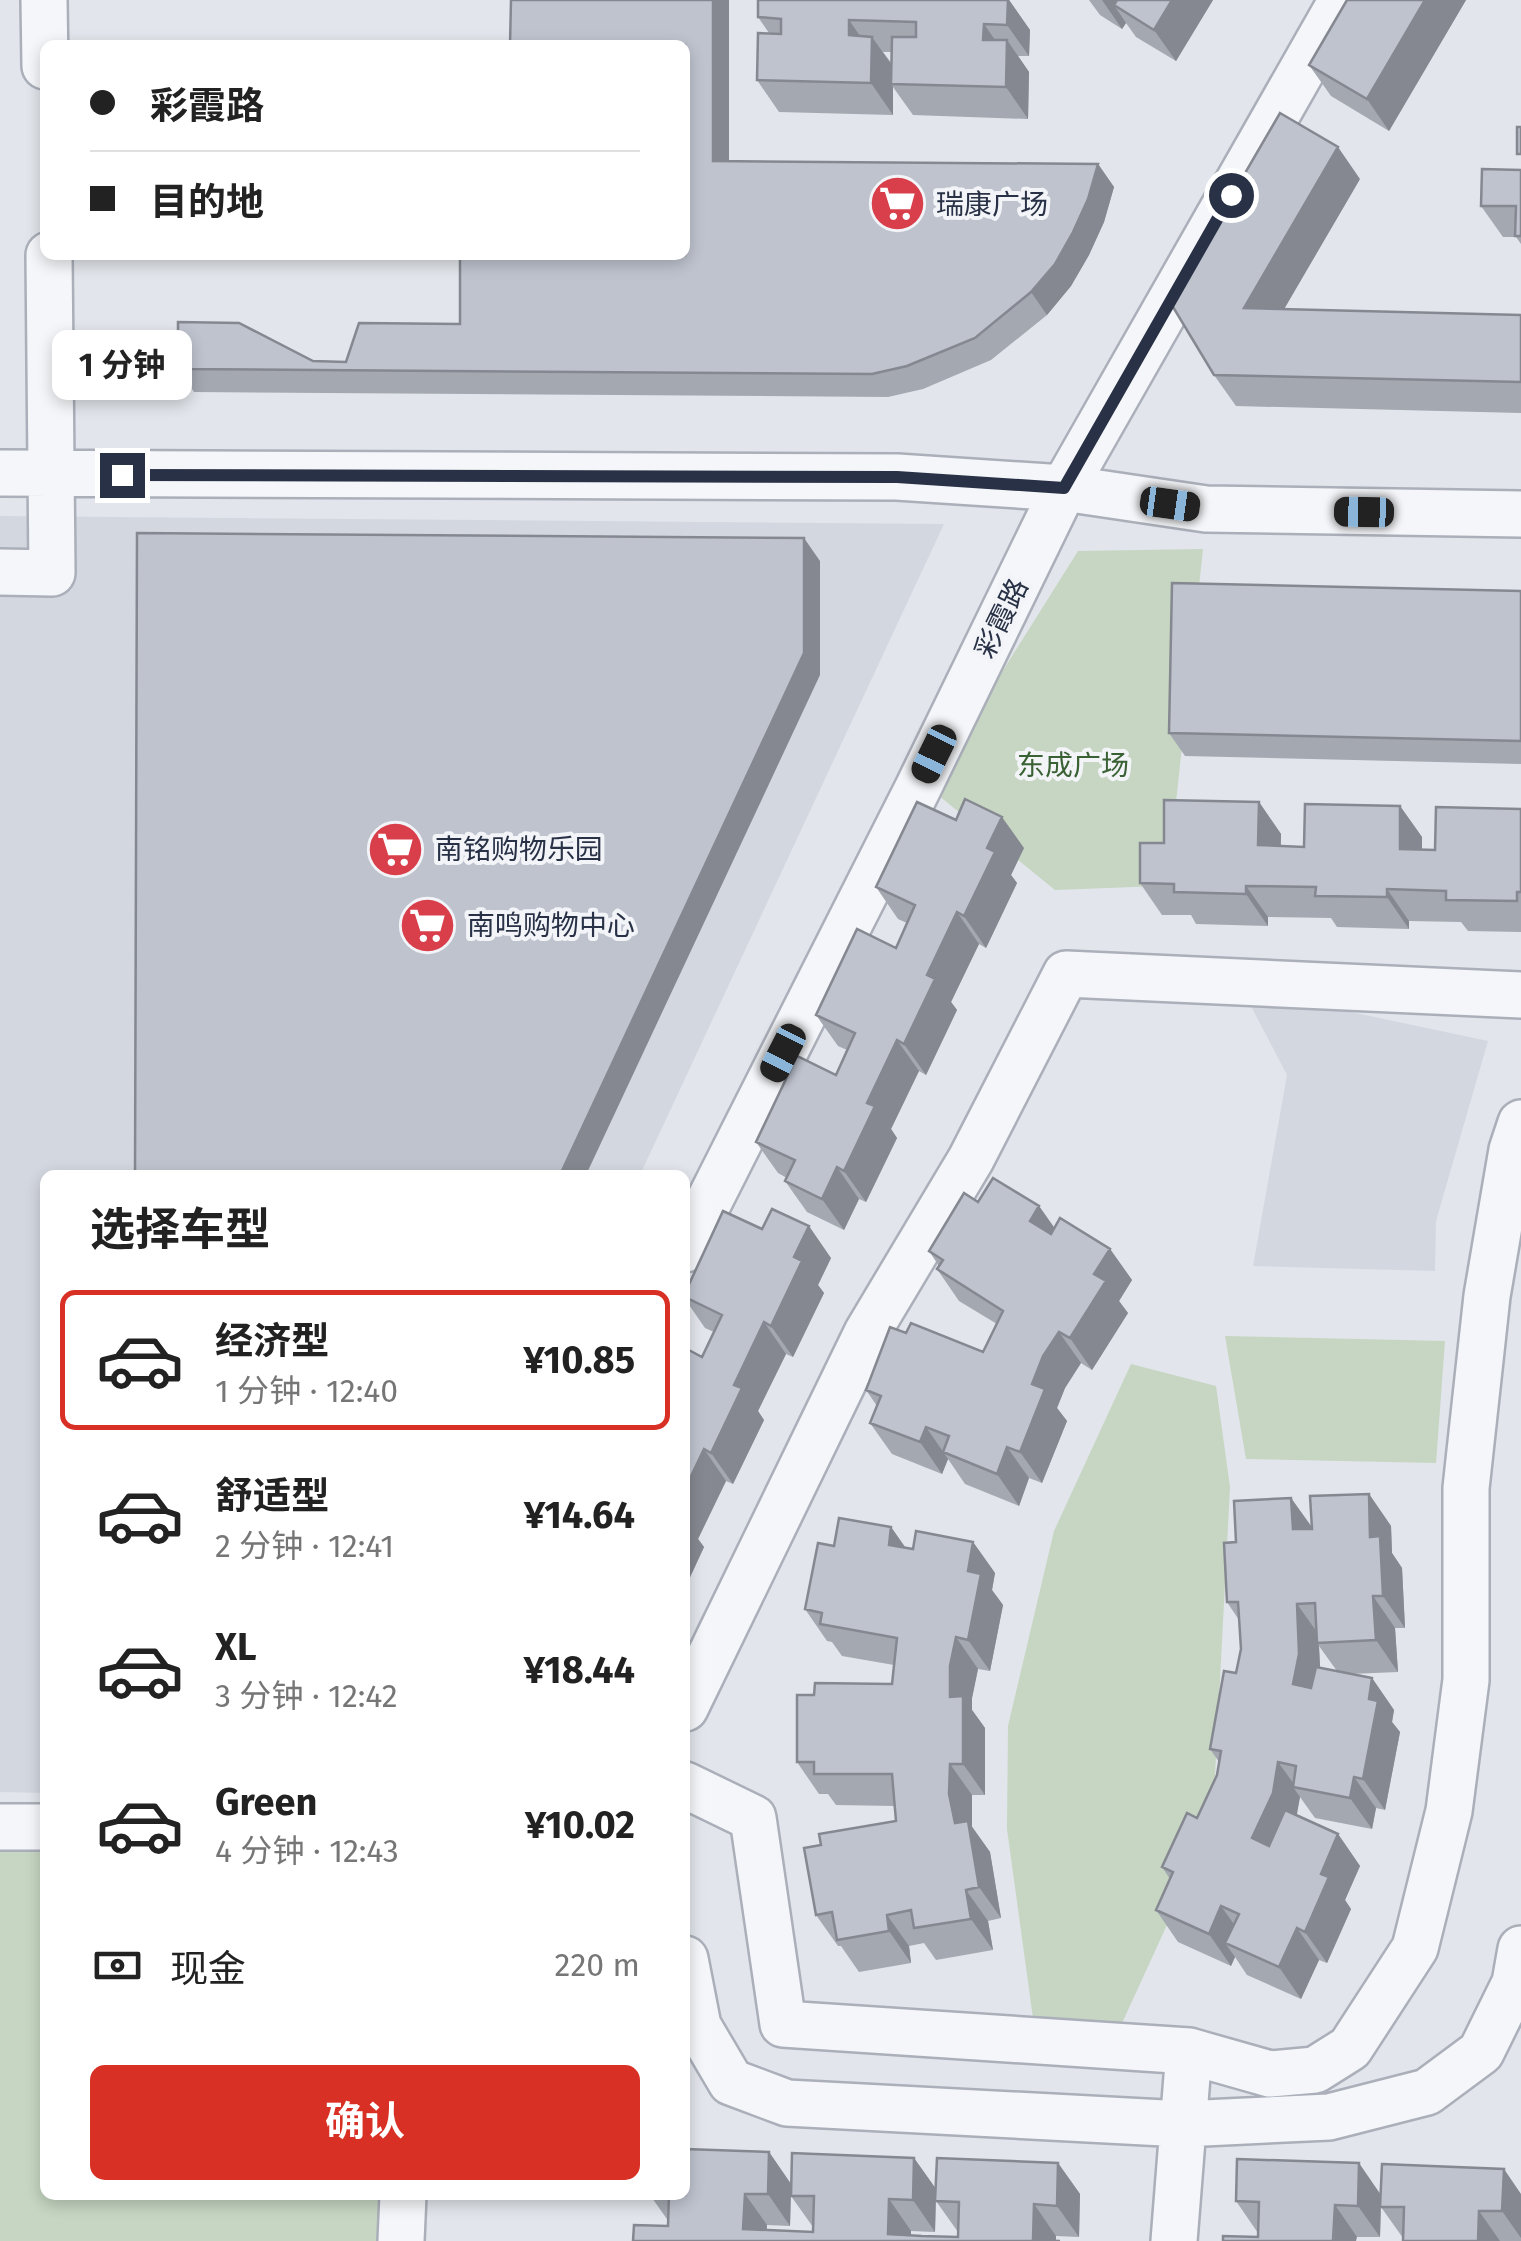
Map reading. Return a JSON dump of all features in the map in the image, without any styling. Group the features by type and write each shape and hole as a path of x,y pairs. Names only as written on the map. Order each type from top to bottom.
{"street":[{"path":"44,0 45,40"},
{"name":"彩霞路","path":"690,1239 918,788 1064,488 1342,0"},
{"path":"0,572 52,573 49,260"},
{"path":"0,474 897,477 1064,488 1206,509 1521,514"},
{"path":"690,1698 868,1333 971,1159 1066,974 1521,995"},
{"path":"690,1786 753,1818 782,2024 1189,2051 1270,2074 1315,2070 1350,2048 1414,1948 1449,1811 1466,1680 1466,1488 1487,1296 1512,1150 1521,1123"},
{"path":"0,1827 40,1828"},
{"path":"690,1985 698,2026 731,2082 787,2103 1183,2124 1329,2118 1427,2092 1481,2052 1515,1983 1521,1948"},
{"path":"1174,2241 1189,2051"},
{"path":"401,2241 404,2200"}],"shaded area":[{"name":"南铭购物乐园","path":"0,516 944,524 642,1170 40,1170 40,1793 0,1792"},
{"path":"1242,989 1488,1041 1436,1221 1435,1271 1253,1266 1287,1075"}],"green space":[{"name":"东成广场","path":"1203,549 1174,821 1160,886 1055,890 938,795 987,696 1078,551"},
{"path":"1225,1336 1445,1341 1436,1463 1246,1459"},
{"path":"1131,1364 1216,1386 1230,1487 1215,1776 1172,1914 1112,2045 1036,2040 1007,1829 1008,1726 1054,1531"},
{"path":"0,1828 40,1829 40,2200 403,2200 401,2241 0,2241"}],"building":[{"name":"瑞康广场","path":"511,0 713,0 713,161 1098,164 1073,232 1055,264 1031,292 975,338 907,366 872,374 178,369 178,322 239,323 313,361 346,362 359,323 460,324 460,260 690,260 690,40 510,40"},
{"path":"758,0 1008,0 1007,25 984,24 983,40 1007,40 1006,87 891,84 892,37 916,37 916,22 849,20 849,35 872,37 871,83 757,80 758,33 781,34 781,19 758,17"},
{"path":"1117,0 1172,0 1154,30 1114,5"},
{"path":"1347,0 1425,0 1367,99 1309,65"},
{"path":"1280,113 1338,147 1244,308 1521,315 1521,382 1214,375 1170,302"},
{"path":"1517,127 1521,127 1521,154 1517,154"},
{"path":"1482,169 1521,170 1521,236 1515,236 1516,206 1481,206"},
{"name":"南铭购物乐园","path":"137,533 804,538 804,653 562,1170 135,1170"},
{"path":"1172,583 1521,591 1521,741 1169,733"},
{"path":"965,799 1002,817 987,848 995,852 964,916 957,912 927,975 935,979 904,1044 897,1040 867,1103 875,1106 844,1171 837,1167 822,1199 785,1181 795,1160 756,1142 797,1056 836,1075 855,1033 816,1015 857,929 896,948 915,905 876,887 917,802 956,820"},
{"path":"1164,800 1259,802 1258,845 1304,847 1305,804 1400,806 1400,849 1435,850 1436,807 1521,809 1521,892 1517,892 1517,901 1446,900 1446,891 1387,889 1387,897 1315,896 1316,887 1246,886 1246,894 1174,892 1174,884 1140,883 1140,843 1164,843"},
{"path":"993,1178 1039,1206 1030,1221 1051,1234 1060,1218 1110,1249 1094,1274 1106,1281 1070,1338 1059,1332 1043,1356 1032,1384 1045,1389 1020,1452 1007,1447 997,1474 943,1452 949,1436 926,1427 920,1442 870,1423 881,1396 866,1390 890,1327 906,1333 911,1323 983,1352 1003,1311 937,1269 943,1260 929,1251 964,1193 978,1202"},
{"path":"772,1209 809,1226 794,1257 802,1261 771,1326 764,1322 734,1385 742,1388 711,1453 704,1449 690,1478 690,1351 702,1357 722,1315 690,1299 690,1282 723,1211 762,1229"},
{"path":"1369,1494 1370,1537 1380,1536 1383,1596 1373,1596 1376,1640 1317,1643 1315,1603 1297,1604 1299,1654 1293,1684 1311,1688 1316,1667 1372,1678 1369,1699 1378,1701 1363,1779 1354,1777 1350,1798 1293,1787 1296,1766 1278,1762 1273,1793 1252,1838 1269,1846 1285,1810 1338,1834 1321,1874 1329,1877 1305,1932 1297,1928 1279,1967 1225,1943 1239,1914 1221,1906 1209,1934 1156,1910 1173,1872 1162,1867 1187,1813 1197,1818 1217,1775 1221,1751 1210,1749 1224,1671 1236,1673 1241,1649 1238,1602 1227,1602 1224,1543 1236,1542 1234,1501 1291,1498 1293,1529 1312,1529 1310,1496"},
{"path":"839,1518 891,1527 889,1545 913,1549 916,1531 973,1542 968,1571 981,1574 968,1640 956,1637 950,1666 950,1697 963,1696 963,1764 950,1764 949,1794 955,1823 968,1821 979,1887 966,1890 971,1919 914,1928 911,1910 887,1915 889,1931 837,1940 832,1912 816,1915 804,1848 821,1845 819,1834 896,1821 892,1774 814,1774 814,1762 797,1762 797,1695 814,1695 815,1683 892,1684 897,1638 820,1624 822,1613 805,1609 818,1543 834,1546"},
{"path":"690,2149 769,2152 768,2194 745,2194 743,2229 813,2232 814,2196 791,2196 792,2153 914,2158 913,2200 889,2199 888,2234 922,2236 958,2237 959,2202 935,2201 937,2158 1058,2163 1057,2206 1034,2204 1033,2240 1060,2241 633,2241 634,2225 668,2226 669,2200 690,2200"},
{"path":"1237,2159 1359,2163 1358,2206 1335,2205 1333,2240 1351,2241 1223,2241 1223,2236 1258,2237 1259,2202 1236,2201"},
{"path":"1382,2164 1504,2169 1502,2211 1479,2211 1478,2241 1403,2241 1404,2207 1380,2207"}],"place":[{"name":"瑞康广场","path":"897,204"},
{"name":"南铭购物乐园","path":"396,849"},
{"name":"南鸣购物中心","path":"428,925"}],"route":[{"path":"122,475 897,477 1064,488 1231,195"}]}
